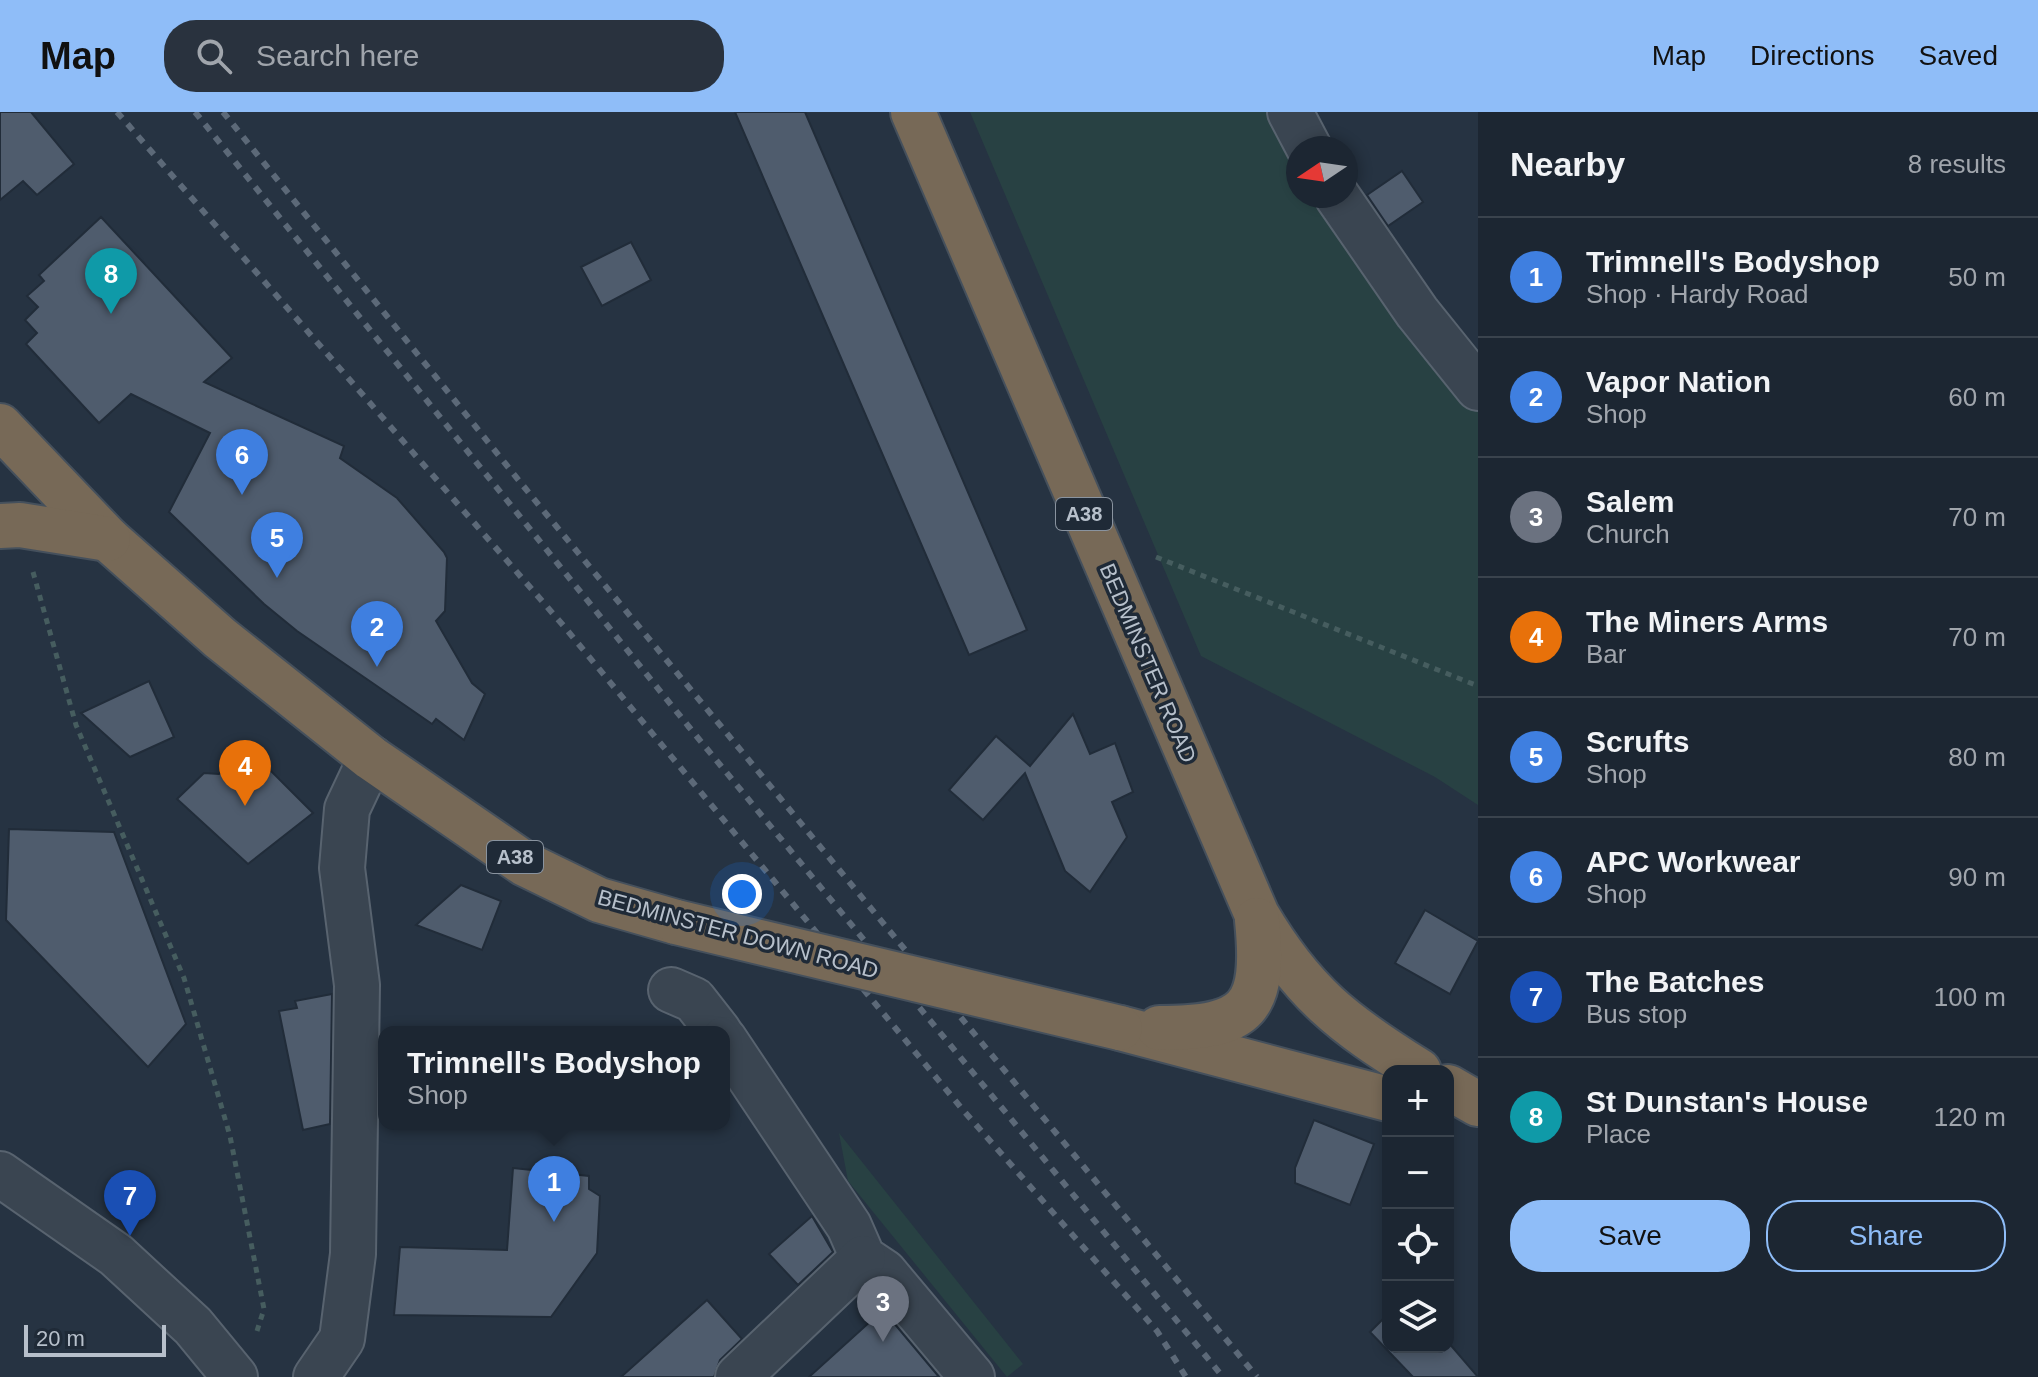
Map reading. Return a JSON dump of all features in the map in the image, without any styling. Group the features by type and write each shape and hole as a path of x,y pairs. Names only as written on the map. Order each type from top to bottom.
{"highway":[{"name":"BEDMINSTER ROAD","path":"913,112 1257,915 1281,956 1305,987 1339,1018 1410,1065"},
{"name":"BEDMINSTER DOWN ROAD","path":"0,426 108,539 220,638 371,758 525,864 599,900 676,922 1120,1028 1382,1097"},
{"path":"10,525 108,539"},
{"name":"A38","path":"1120,1028 1196,1028 1233,1016 1258,988 1257,915"},
{"path":"1454,1090 1478,1104"},
{"path":"1454,1114 1478,1120"}],"street":[{"path":"1290,112 1303,136"},
{"path":"1345,208 1417,312 1478,388"},
{"path":"316,1377 342,1339 353,1254 357,985 342,868 347,809 371,758"},
{"path":"671,990 694,1000 714,1026"},
{"path":"730,1048 849,1226 863,1258 884,1272 972,1377"},
{"path":"0,1174 116,1255 193,1326 235,1377"},
{"path":"738,1377 863,1258"}],"path":[{"path":"10,525 76,725 184,978 230,1136 264,1309 255,1336"},
{"path":"1155,557 1478,686"}],"green space":[{"path":"970,112 1282,112 1291,136 1286,136 1286,208 1333,208 1478,396 1478,805 1435,777 1201,656"},
{"path":"839,1133 1023,1364 1007,1377 848,1181"}],"building":[{"path":"0,112 31,112 74,164 37,195 23,181 0,200"},
{"path":"735,112 805,112 1027,630 969,655"},
{"path":"1402,171 1423,202 1388,226 1367,195"},
{"path":"101,217 232,358 204,382 344,446 340,458 397,498 444,552 447,558 445,611 436,621 472,683 485,694 464,740 436,719 432,724 297,631 264,604 169,512 210,433 131,394 99,423 26,344 37,333 25,320 38,307 27,296 44,281 39,275"},
{"path":"631,242 651,280 602,306 581,267"},
{"path":"149,681 174,737 130,757 81,713"},
{"path":"1073,714 1090,754 1115,743 1133,792 1112,802 1127,837 1090,892 1065,871 1025,773 983,820 949,790 996,736 1030,766"},
{"path":"247,747 313,813 248,864 177,799 204,773 219,774"},
{"path":"9,829 114,832 186,1024 148,1067 6,920"},
{"path":"461,885 501,901 482,950 416,925"},
{"path":"1425,910 1478,941 1450,994 1395,963"},
{"path":"332,994 330,1124 303,1130 279,1011 297,1008 295,1001"},
{"path":"1314,1120 1374,1144 1350,1205 1295,1183 1295,1168"},
{"path":"513,1168 589,1176 589,1189 600,1196 597,1253 551,1317 394,1315 400,1247 507,1250"},
{"path":"812,1216 833,1252 798,1285 769,1254"},
{"path":"707,1300 742,1339 720,1360 714,1377 621,1377"},
{"path":"883,1310 939,1377 809,1377"},
{"path":"1382,1320 1382,1345 1370,1332"},
{"path":"1454,1349 1478,1377 1413,1377 1390,1353 1454,1353"}],"railway":[{"path":"117,112 562,624 963,1110 1157,1331 1186,1377"},
{"path":"195,112 689,727 1223,1377"},
{"path":"223,112 533,498 1257,1377"}],"place":[{"name":"St Dunstan's House","path":"111,314"},
{"name":"APC Workwear","path":"242,495"},
{"name":"Scrufts","path":"277,578"},
{"name":"Vapor Nation","path":"377,667"},
{"name":"The Miners Arms","path":"245,806"},
{"name":"Trimnell's Bodyshop","path":"554,1222"},
{"name":"The Batches","path":"130,1236"},
{"name":"Salem","path":"883,1342"}]}
